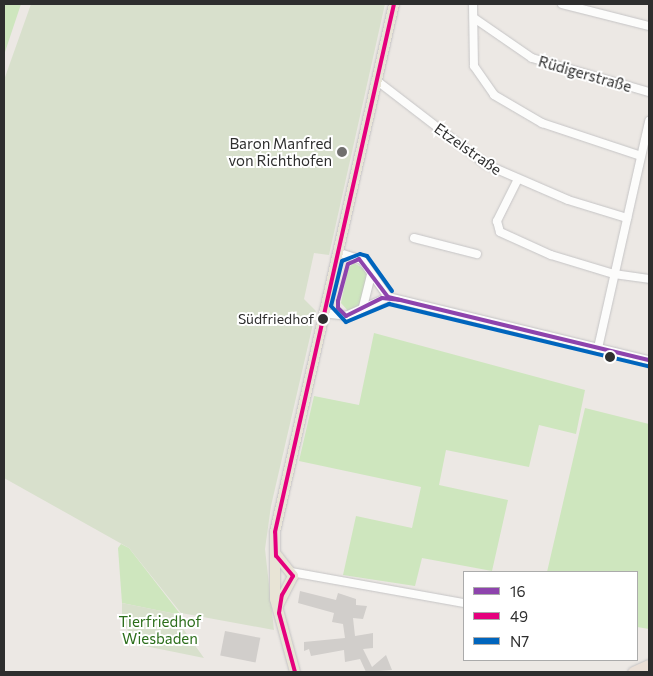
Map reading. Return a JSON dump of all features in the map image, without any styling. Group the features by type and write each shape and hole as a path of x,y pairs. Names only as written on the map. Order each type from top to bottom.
{"highway":[{"path":"633,672 649,665"}],"main road":[{"path":"295,672 279,613 285,577 274,549 279,508 394,4"}],"street":[{"path":"473,4 474,66 494,95 542,123 641,156"},
{"path":"562,4 649,26"},
{"name":"Rüdigerstraße","path":"474,18 532,58 649,92"},
{"name":"Etzelstraße","path":"376,80 485,164 518,181 627,218"},
{"path":"598,348 649,121"},
{"path":"518,181 497,221 497,230 551,255 614,274 649,279"},
{"path":"414,238 477,254"},
{"path":"337,252 362,260 371,276 388,297"},
{"path":"364,307 371,276"},
{"path":"324,313 346,316 388,297 649,360"},
{"path":"285,577 312,575 463,603"}],"green space":[{"path":"4,4 21,4 4,55"},
{"name":"Südfriedhof","path":"31,4 385,4 329,255 314,253 304,299 316,311 271,506 265,549 274,630 181,613 129,548 4,478 4,80"},
{"path":"354,263 366,270 366,279 359,306 349,312 341,303 348,268"},
{"path":"374,333 585,390 576,434 539,425 529,467 446,450 439,485 508,500 492,571 422,558 415,586 343,575 356,516 412,528 421,487 299,461 314,396 359,405"},
{"path":"585,408 649,424 649,629 638,627 638,571 547,571"},
{"path":"121,544 129,548 181,615 122,603 118,548"},
{"name":"Tierfriedhof Wiesbaden","path":"122,603 181,615 179,623 204,658 135,644 122,619"}],"building":[{"path":"300,591 336,600 338,593 356,599 356,605 367,606 363,619 353,618 355,636 373,633 373,648 363,649 372,667 386,655 392,670 366,672 360,659 345,662 344,650 311,656 309,649 304,651 304,642 345,638 343,624 332,622 334,613 298,603"},
{"path":"225,631 260,638 256,662 220,656"}],"transit line":[{"name":"49","path":"295,672 279,613 282,595 293,576 276,556 275,532 394,4"},
{"name":"N7","path":"392,291 367,256 360,254 342,261 331,306 346,322 389,304 648,366"},
{"name":"16","path":"359,259 388,297 649,360"},
{"name":"16","path":"346,316 338,308 338,301 348,264 359,259"},
{"name":"16","path":"346,316 382,298 401,300"}],"place":[{"name":"Baron Manfred von Richthofen","path":"342,152"},
{"name":"Südfriedhof","path":"323,319"}]}
